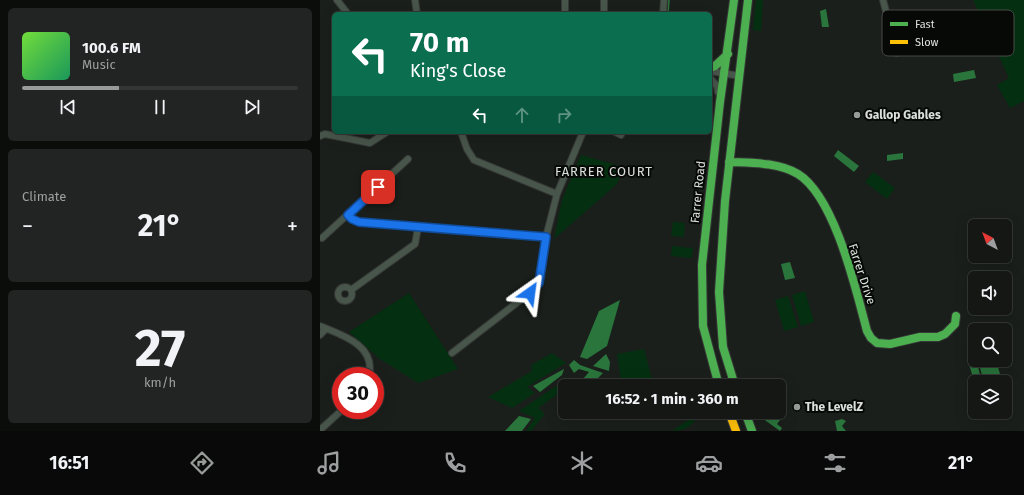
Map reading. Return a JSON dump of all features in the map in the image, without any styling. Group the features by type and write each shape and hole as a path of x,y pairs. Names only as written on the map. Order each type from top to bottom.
{"main road":[{"name":"Farrer Road","path":"717,379 703,326 702,265 720,102 728,54 734,0"},
{"path":"733,379 723,347 719,314 720,260 729,162 748,0"},
{"path":"712,68 728,54"},
{"name":"Farrer Drive","path":"729,162 751,163 784,168 799,175 817,192 848,261 867,332 870,337 878,343 886,346 918,337 934,338 943,336 955,324 956,316"},
{"path":"731,419 733,430"},
{"path":"748,419 752,431"}],"street":[{"path":"337,0 346,12"},
{"path":"415,0 417,12"},
{"path":"565,0 565,12"},
{"path":"604,0 604,12"},
{"path":"663,12 664,0"},
{"path":"883,0 886,10"},
{"path":"712,71 740,76"},
{"path":"712,80 717,86 720,102"},
{"path":"320,136 325,134 370,143 384,134"},
{"path":"462,134 467,149 474,160 557,194"},
{"path":"452,353 536,288 541,273 546,237 557,194 582,134"},
{"path":"322,238 408,159"},
{"path":"348,215 352,219 359,222 418,228 546,237"},
{"path":"351,290 415,244 418,228"},
{"path":"320,335 323,327 356,343 363,349 369,360 369,367"},
{"path":"320,430 332,419"}],"shaded area":[{"path":"756,0 763,0 761,31 753,30"},
{"path":"973,0 1024,0 1024,101 1010,108 997,85 1009,78 999,56 1014,56 1014,10 978,10"},
{"path":"826,9 829,27 822,27 820,11"},
{"path":"974,70 976,78 954,82 953,74"},
{"path":"838,150 859,166 854,172 834,156"},
{"path":"903,153 903,159 887,161 887,155"},
{"path":"581,155 624,167 617,184 554,239 562,200"},
{"path":"873,172 895,188 887,199 865,182"},
{"path":"673,222 685,223 684,237 671,236"},
{"path":"672,246 693,248 692,258 671,256"},
{"path":"790,262 795,278 785,280 781,264"},
{"path":"805,291 814,322 801,326 792,295"},
{"path":"409,293 458,369 418,383 380,359 349,332"},
{"path":"788,296 798,327 784,331 775,300"},
{"path":"620,300 607,346 587,359 580,357 599,311"},
{"path":"644,349 652,379 621,379 617,354"},
{"path":"552,353 566,363 527,387 535,393 512,408 488,397 532,371 531,365"},
{"path":"606,354 610,362 609,371 593,366"},
{"path":"574,360 580,365 603,373 597,379 583,379 589,372 579,369 574,373 569,365"},
{"path":"970,367 978,367 980,375 972,375"},
{"path":"980,367 998,367 1000,374 997,375 982,375"},
{"path":"564,369 562,375 540,392 533,386"},
{"path":"558,385 558,394 538,408 545,414 531,431 526,431 535,418 519,411"},
{"path":"519,416 531,419 522,431 505,431"},
{"path":"690,419 696,419 689,426 681,430 672,431"},
{"path":"763,419 781,419 777,424 782,428 780,431"},
{"path":"842,419 846,421 842,426 846,431 837,431 835,421"}],"waterway":[{"path":"668,12 669,0"}],"traffic: fast":[{"path":"717,379 703,326 702,265 720,102 734,0"},
{"path":"733,379 723,347 719,292 725,201 748,0"},
{"path":"712,67 728,54"},
{"path":"729,162 755,163 782,167 798,174 811,186 823,202 833,223 850,269 867,331 871,338 877,343 890,344 920,337 938,337 945,334 955,324 956,316"},
{"path":"748,419 752,431"}],"traffic: slow":[{"path":"732,419 736,431"}],"place":[{"name":"Gallop Gables","path":"857,115"},
{"name":"The LevelZ","path":"797,407"}],"district":[{"name":"FARRER COURT","path":"604,171"}],"route":[{"path":"378,187 348,215 352,219 359,222 418,228 546,237 539,283 530,293"}]}
